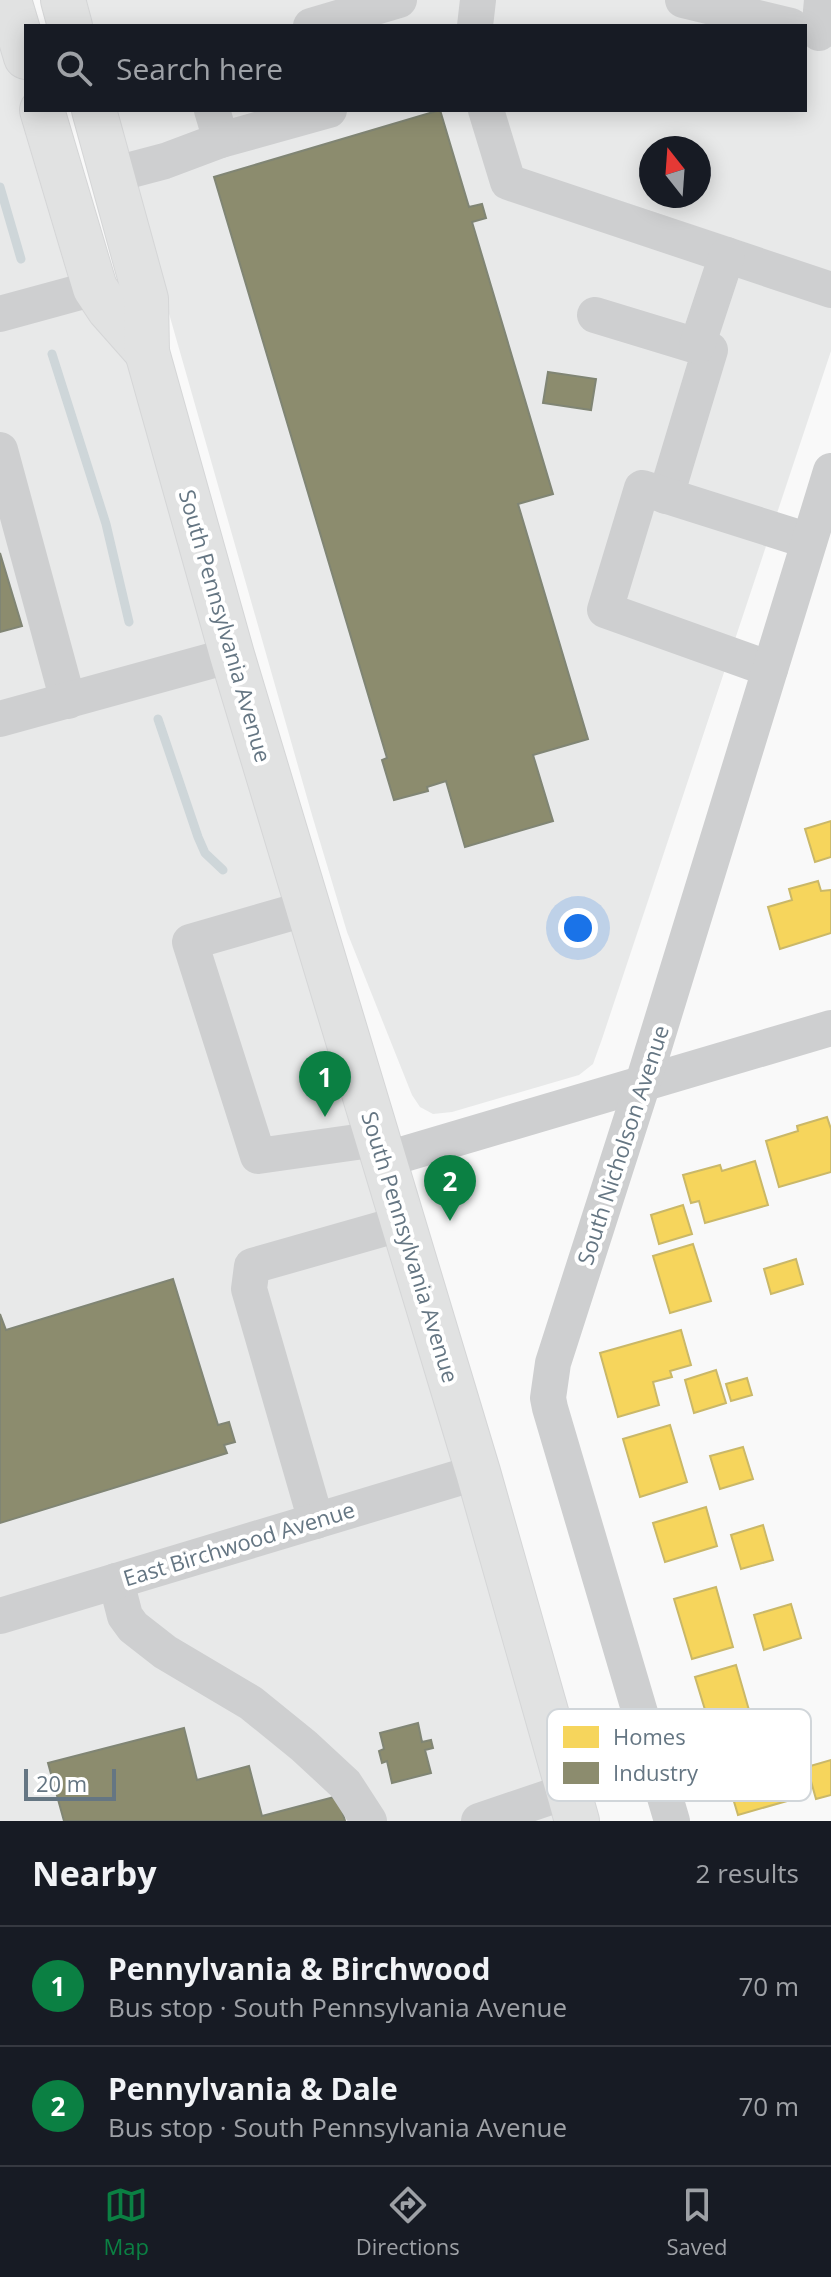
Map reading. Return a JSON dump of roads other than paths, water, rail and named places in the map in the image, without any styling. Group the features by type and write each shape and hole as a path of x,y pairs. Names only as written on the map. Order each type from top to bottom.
{"main road":[{"path":"9,0 24,50"},
{"path":"63,0 69,24"},
{"name":"South Pennsylvania Avenue","path":"43,112 95,288 147,352"},
{"name":"South Pennsylvania Avenue","path":"95,112 146,299 147,352 232,655 478,1472 547,1715"}],"street":[{"path":"318,24 399,0"},
{"path":"475,24 478,0"},
{"path":"683,0 814,25"},
{"path":"112,175 165,161 216,125 314,112"},
{"path":"487,112 508,182 831,290"},
{"path":"697,346 727,255"},
{"path":"0,314 95,288"},
{"path":"595,315 710,350 666,496"},
{"path":"0,450 68,701"},
{"name":"South Nicholson Avenue","path":"639,1709 548,1398 553,1363 770,669 819,523 831,471"},
{"path":"770,669 605,610 642,488 666,496 819,523"},
{"path":"0,719 232,655"},
{"path":"308,908 190,942 258,1156 381,1150 642,1086 831,1028"},
{"path":"316,1521 249,1289 252,1266 403,1223"},
{"name":"East Birchwood Avenue","path":"0,1616 478,1472"},
{"path":"116,1581 125,1616 133,1627 165,1652 251,1703 304,1746 345,1784 369,1821"},
{"name":"South Nicholson Avenue","path":"666,1801 672,1821"},
{"path":"479,1821 573,1806"}],"waterway":[{"path":"0,187 21,259"},
{"path":"52,354 106,524 129,622"},
{"path":"158,719 198,837 205,853 223,870"}],"place":[{"name":"Pennylvania & Birchwood","path":"325,1117"},
{"name":"Pennylvania & Dale","path":"450,1221"}]}
